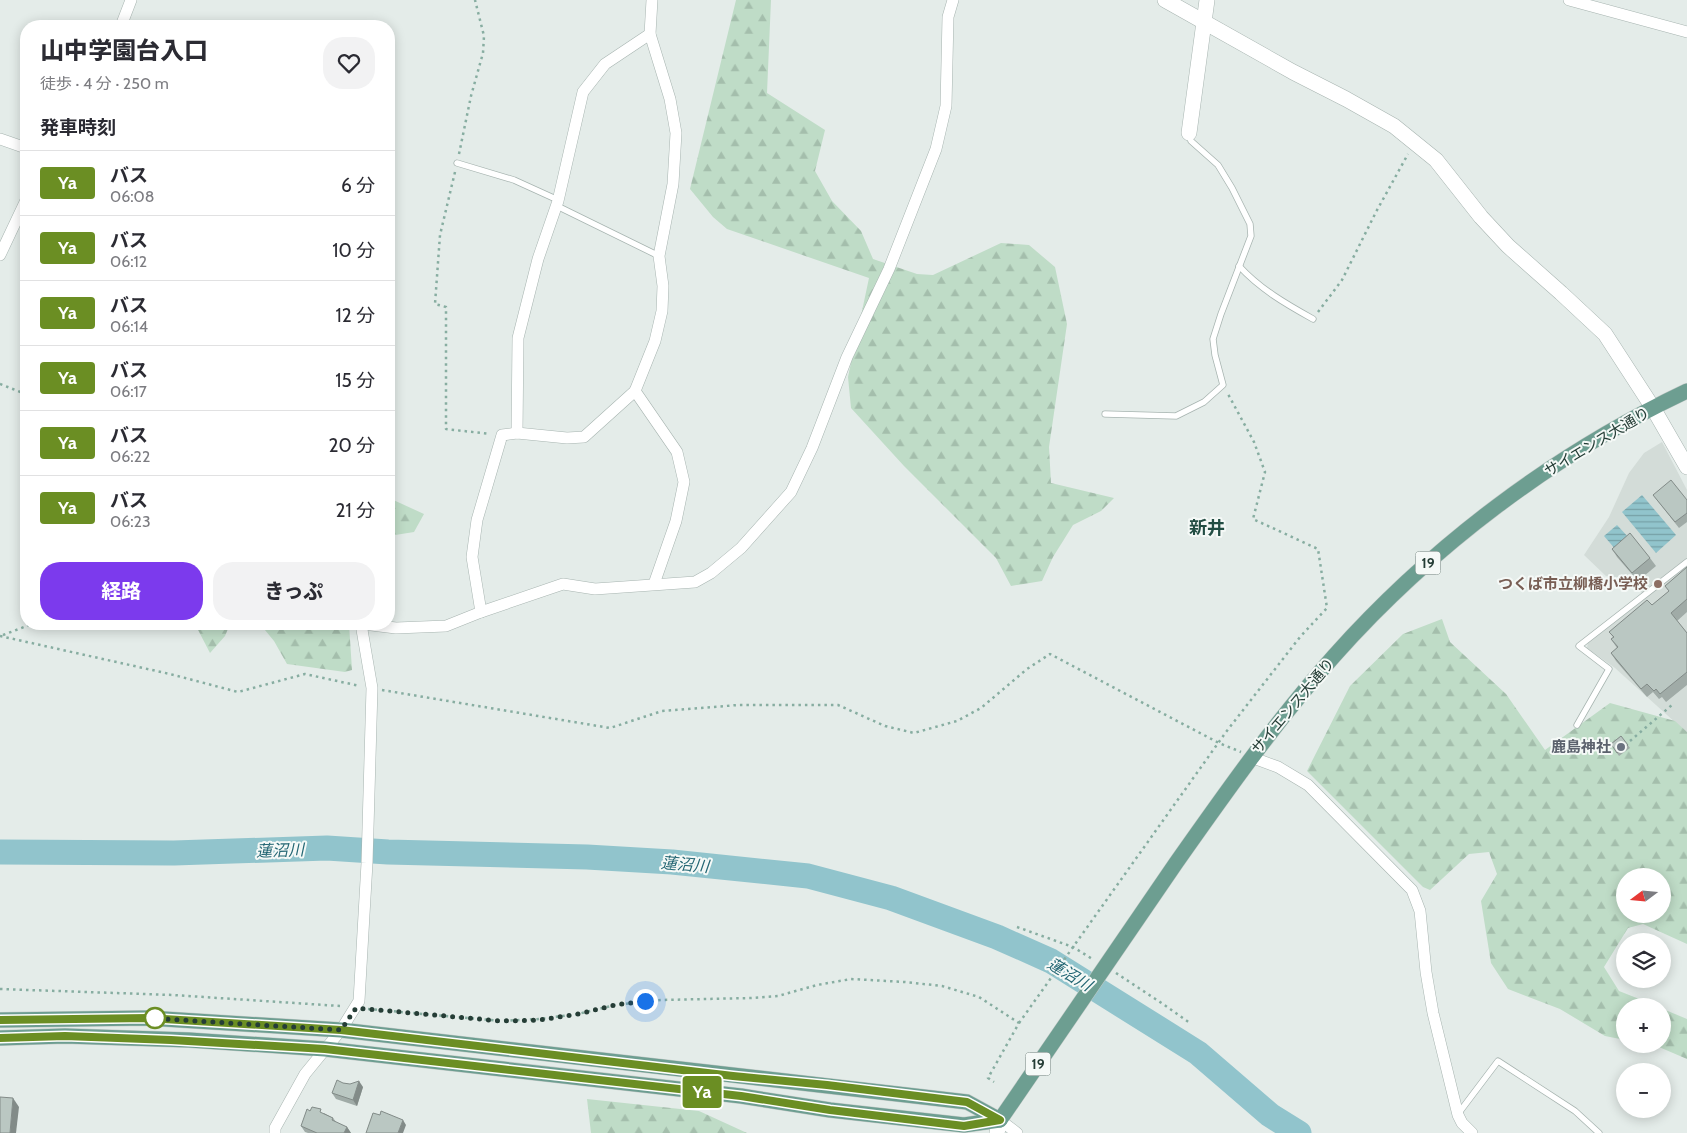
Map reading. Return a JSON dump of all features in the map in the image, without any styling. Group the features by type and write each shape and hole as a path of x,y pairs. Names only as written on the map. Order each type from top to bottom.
{"main road":[{"name":"サイエンス大通り","path":"998,1127 1100,971 1251,756 1334,655 1405,584 1476,523 1531,482 1587,446 1687,391"},
{"path":"0,1020 148,1018 341,1030 967,1102 998,1127"},
{"path":"0,1038 65,1036 188,1040 325,1049 741,1096 830,1110 964,1126 998,1127"}],"street":[{"path":"123,20 131,0"},
{"path":"481,612 472,557 477,520 502,435 517,433 567,438 584,436 635,392 654,342 662,311 663,286 659,256 673,184 676,133 670,99 650,34 652,0"},
{"path":"395,628 446,626 563,584 595,589 695,582 711,573 741,548 791,492 812,448 848,358 889,269 936,149 946,106 948,17 953,0"},
{"path":"1165,0 1394,126 1436,160 1481,217 1508,246 1605,334 1653,408 1687,468"},
{"path":"1189,133 1207,0"},
{"path":"1569,0 1687,32"},
{"path":"517,433 518,338 538,259 557,203 583,92 606,64 650,34"},
{"path":"0,139 20,146"},
{"path":"0,254 20,212"},
{"path":"635,392 676,452 684,482 676,521 654,584"},
{"path":"275,1133 275,1128 305,1074 341,1030 359,1001 367,863 372,688 363,630"},
{"path":"1251,756 1278,767 1308,785 1412,890 1420,911 1426,972 1433,1012 1458,1115 1462,1123 1472,1133"},
{"path":"998,1127 1017,1133"}],"lane":[{"path":"1105,414 1176,416 1204,402 1223,386 1215,355 1214,339 1251,236 1250,224 1218,165 1191,141 1189,133"},
{"path":"457,163 514,180 659,256"},
{"path":"1239,266 1250,278 1273,296 1313,319"},
{"path":"1577,725 1609,669 1579,646 1687,562"},
{"path":"1458,1115 1498,1061 1575,1111 1599,1133"}],"path":[{"path":"474,0 484,36 483,53 471,96 440,235 435,304 446,307 446,429 502,435"},
{"path":"1313,319 1342,280 1376,212 1415,142"},
{"path":"0,384 20,392"},
{"path":"994,1082 988,1078 1019,1023 1219,742 1300,637 1326,608 1318,549 1253,519 1265,472 1254,442 1223,386"},
{"path":"1,636 20,629"},
{"path":"1,636 170,674 238,692 305,674 372,688 610,728 662,711 738,705 838,705 885,726 914,733 956,721 981,708 1027,669 1050,654 1219,742 1251,756"},
{"path":"1630,741 1672,705"},
{"path":"1017,927 1073,947 1100,971 1163,1004 1190,1023"},
{"path":"0,989 173,995 356,1008 501,1021 540,1020 578,1014 615,1005 661,1000 778,996 817,985 851,979 942,986 980,997 1019,1023"}],"shaded area":[{"name":"つくば市立柳橋小学校","path":"1662,442 1687,490 1687,733 1615,668 1587,648 1588,642 1646,598 1641,592 1616,577 1606,576 1584,555 1609,517 1629,473 1644,453"}],"green space":[{"path":"736,0 771,0 767,93 825,130 815,171 832,201 861,231 873,259 917,274 933,275 1001,243 1029,245 1055,267 1067,324 1049,447 1051,483 1114,498 1101,511 1073,525 1053,557 1042,581 1011,586 996,558 904,466 851,408 848,377 869,278 727,229 713,217 690,189"},
{"path":"395,501 424,514 414,532 395,535"},
{"path":"1442,619 1450,642 1506,694 1545,750 1610,703 1675,721 1687,732 1687,944 1671,937 1671,933 1663,933 1643,924 1628,928 1625,933 1616,933 1616,948 1604,967 1619,991 1637,998 1616,998 1616,1038 1605,1036 1560,1009 1508,989 1491,963 1481,901 1497,874 1489,852 1469,854 1430,890 1423,887 1307,771 1350,686 1403,634"},
{"path":"198,630 228,630 225,636 210,653"},
{"path":"265,630 349,630 352,670 345,672 287,664 274,641"},
{"path":"1671,1012 1687,1019 1687,1059 1671,1052"},
{"path":"587,1099 699,1111 747,1133 591,1133"}],"water":[{"path":"1642,495 1676,535 1656,553 1622,512"},
{"path":"1617,525 1630,539 1616,550 1604,536"}],"building":[{"path":"1671,480 1687,500 1687,513 1675,522 1653,495"},
{"path":"1630,533 1650,558 1632,573 1612,549"},
{"path":"1687,567 1687,599 1671,613 1687,633 1687,672 1660,694 1656,689 1654,691 1647,684 1641,689 1611,653 1618,647 1611,639 1614,637 1609,632 1647,600 1652,605 1669,591 1665,586"},
{"name":"鹿島神社","path":"1621,736 1628,745 1617,753 1611,744"},
{"path":"337,1080 350,1084 359,1081 353,1100 332,1093"},
{"path":"0,1097 13,1098 10,1133 0,1133"},
{"path":"312,1107 321,1109 320,1112 347,1127 344,1133 317,1133 301,1126 307,1109 310,1111"},
{"path":"381,1111 403,1120 398,1133 366,1133 373,1113 380,1115"}],"waterway":[{"name":"蓮沼川","path":"0,852 174,853 327,848 388,852 587,857 672,862 808,876 891,898 997,937 1051,961 1198,1053 1270,1115 1299,1133"}],"bus line":[{"name":"Ya","path":"0,1020 148,1018 278,1025 373,1033 967,1102 1000,1120 964,1126 830,1110 741,1096 325,1049 65,1036 0,1038"}],"place":[{"name":"つくば市立柳橋小学校","path":"1658,584"},
{"name":"鹿島神社","path":"1621,747"}],"district":[{"name":"新井","path":"1207,528"}],"route":[{"path":"155,1018 148,1018 341,1030 356,1008 501,1021 540,1020 645,1001"}]}
